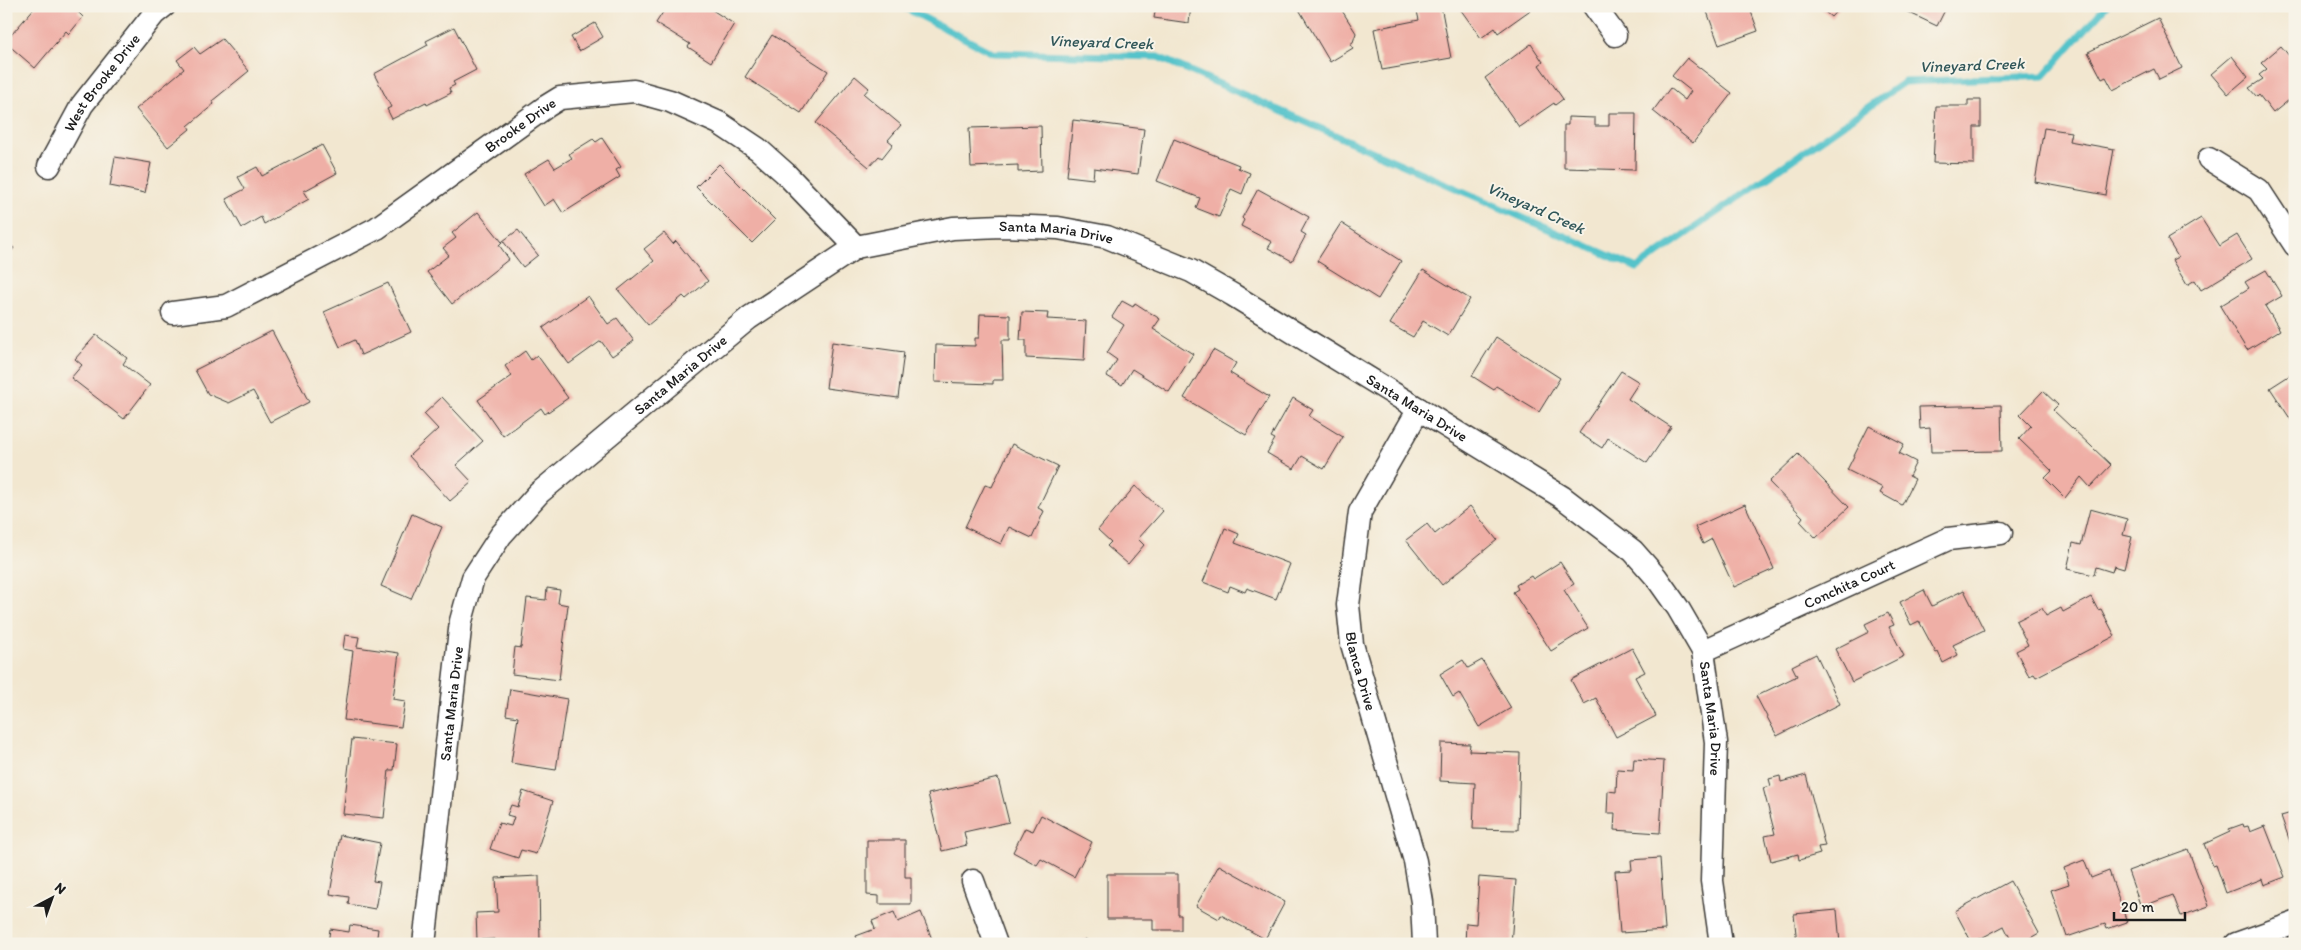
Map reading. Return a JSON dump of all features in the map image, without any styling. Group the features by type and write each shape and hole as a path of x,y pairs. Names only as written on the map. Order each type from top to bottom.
{"street":[{"name":"West Brooke Drive","path":"49,166 82,105 154,14 164,6"},
{"path":"1594,6 1615,35"},
{"name":"Brooke Drive","path":"173,314 226,306 377,228 560,98 599,93 634,91 670,101 719,123 758,149 785,173 856,248"},
{"path":"2209,159 2259,190 2295,245"},
{"name":"Santa Maria Drive","path":"424,944 461,621 473,578 501,535 539,493 749,318 856,248 953,228 982,226 1058,228 1107,237 1191,271 1562,497 1632,551 1656,577 1678,608 1703,651 1716,742 1712,881 1721,944"},
{"name":"Blanca Drive","path":"1419,409 1360,512 1348,606 1352,644 1415,861 1422,902 1424,944"},
{"name":"Conchita Court","path":"1703,651 1948,539 2001,533"},
{"path":"973,881 996,944"},
{"path":"2236,944 2295,924"}],"building":[{"path":"36,6 83,6 78,12 83,17 69,34 66,31 35,68 6,41"},
{"path":"667,6 706,6 734,24 711,62 688,47 690,44 656,23"},
{"path":"1156,6 1191,6 1189,23 1154,18"},
{"path":"1297,6 1347,6 1341,9 1356,33 1353,42 1350,44 1353,48 1330,62"},
{"path":"1441,6 1451,58 1382,70 1374,29 1419,20 1416,7"},
{"path":"1458,6 1536,6 1498,33 1495,28 1481,38"},
{"path":"1705,6 1749,6 1758,31 1719,45"},
{"path":"1818,6 1841,6 1831,17"},
{"path":"1895,6 1947,6 1937,26"},
{"path":"2158,18 2182,68 2159,79 2154,69 2113,90 2106,77 2102,79 2088,52"},
{"path":"595,23 603,37 579,51 571,37"},
{"path":"454,27 476,70 453,82 455,85 449,88 451,93 427,105 426,102 392,119 387,109 391,107 374,74 428,45 426,41"},
{"path":"772,35 828,71 801,113 745,77"},
{"path":"222,39 249,71 212,101 214,104 188,126 190,129 168,147 136,109 184,69 177,60 194,47 200,54"},
{"path":"1531,44 1543,62 1539,65 1563,99 1519,127 1485,78"},
{"path":"2281,46 2295,63 2295,108 2289,100 2273,113 2259,95 2257,97 2249,88 2263,79 2259,75 2267,69 2261,63"},
{"path":"2232,56 2248,77 2228,94 2211,74"},
{"path":"1687,58 1732,93 1693,143 1653,111 1670,88 1685,100 1691,91 1672,76"},
{"path":"855,76 869,88 864,94 901,125 888,140 893,144 882,158 879,156 869,167 816,123"},
{"path":"1968,100 1981,100 1981,127 1974,127 1974,164 1933,163 1936,106 1968,106"},
{"path":"1609,113 1636,113 1635,170 1564,168 1564,125 1568,125 1568,117 1595,118 1595,126 1609,126"},
{"path":"1073,120 1144,129 1138,174 1094,168 1093,179 1067,176"},
{"path":"1041,126 1042,171 1018,172 1018,165 971,167 969,128"},
{"path":"2044,128 2071,132 2069,141 2114,149 2106,195 2035,182"},
{"path":"602,138 621,167 616,170 620,177 563,213 554,199 544,206 524,174 549,159 555,168 572,158 569,154 593,139 596,142"},
{"path":"1174,139 1239,165 1238,168 1250,173 1242,194 1231,189 1219,217 1196,208 1200,198 1157,181"},
{"path":"322,145 337,173 304,191 309,199 264,224 261,217 242,228 226,199 245,189 238,177 257,167 262,176"},
{"path":"115,157 151,163 145,193 110,186"},
{"path":"719,164 775,220 752,243 696,187"},
{"path":"1258,189 1309,217 1301,232 1306,235 1292,261 1268,248 1272,242 1241,226 1244,220 1242,218"},
{"path":"478,212 502,242 499,245 509,259 452,304 427,272 449,255 443,248 456,238 452,233"},
{"path":"2201,218 2219,246 2237,235 2252,259 2201,290 2195,280 2187,285 2172,260 2178,257 2167,239"},
{"path":"1341,223 1401,261 1378,299 1317,261"},
{"path":"518,230 538,255 523,267 503,241"},
{"path":"664,233 673,244 676,241 708,281 686,299 683,296 648,325 618,290 654,261 644,249"},
{"path":"6,241 14,248 6,258"},
{"path":"1423,270 1470,299 1448,336 1423,321 1413,337 1390,324"},
{"path":"2266,270 2282,296 2265,306 2280,330 2247,350 2220,306 2249,288 2245,282"},
{"path":"388,283 411,332 361,355 355,340 340,347 324,312"},
{"path":"588,296 608,324 617,318 634,341 612,356 601,341 569,364 543,328"},
{"path":"1122,301 1133,307 1135,303 1160,319 1153,329 1193,354 1169,392 1132,369 1122,385 1107,376 1117,360 1107,353 1124,325 1112,317"},
{"path":"1022,312 1048,313 1047,319 1086,321 1084,361 1026,358 1026,340 1020,340"},
{"path":"980,314 1010,315 1010,340 1002,340 1003,380 993,380 993,384 935,382 936,345 975,346 975,338 979,338"},
{"path":"272,331 309,402 270,422 253,391 229,403 208,394 195,370"},
{"path":"96,335 127,358 123,364 150,385 124,419 71,378 82,365 75,359"},
{"path":"1496,337 1560,378 1539,412 1496,386 1494,390 1472,376"},
{"path":"832,342 904,352 898,398 826,388"},
{"path":"1213,350 1236,363 1230,373 1269,397 1246,435 1184,398"},
{"path":"525,351 531,360 537,355 568,398 545,414 541,408 503,436 478,400 512,376 505,366"},
{"path":"1621,371 1639,382 1628,399 1671,427 1647,463 1608,438 1602,448 1579,433"},
{"path":"2295,372 2295,426 2270,388"},
{"path":"2043,391 2058,405 2053,410 2111,465 2090,487 2081,477 2065,498 2045,478 2052,471 2019,439 2031,426 2020,415"},
{"path":"442,397 483,441 456,465 472,482 450,501 409,456 438,429 424,414"},
{"path":"1293,398 1313,410 1309,416 1343,437 1324,469 1302,456 1294,469 1267,453 1275,439 1271,437"},
{"path":"2001,405 2002,451 1931,452 1930,428 1920,429 1919,407"},
{"path":"1869,426 1904,444 1899,453 1916,462 1909,476 1915,479 1902,505 1880,493 1883,488 1847,470"},
{"path":"1012,444 1058,466 1038,508 1044,511 1032,538 1009,527 1001,544 965,527 985,485 992,487"},
{"path":"1798,454 1849,507 1816,538 1800,521 1803,517 1769,482"},
{"path":"1135,486 1163,511 1138,539 1144,545 1128,564 1107,546 1111,542 1098,530"},
{"path":"1745,504 1774,569 1734,587 1712,539 1703,544 1695,527"},
{"path":"1470,506 1497,540 1442,585 1406,540 1427,524 1435,534"},
{"path":"2090,509 2127,519 2123,535 2132,537 2124,569 2114,566 2112,572 2096,567 2094,575 2067,569 2073,543 2081,545"},
{"path":"412,514 442,527 411,599 381,586"},
{"path":"1225,528 1239,534 1235,543 1290,564 1276,599 1247,588 1245,592 1230,586 1228,592 1203,582"},
{"path":"1560,562 1574,584 1564,590 1588,628 1551,651 1513,592 1518,589 1516,585 1531,576 1533,579"},
{"path":"547,588 560,590 558,603 568,605 559,680 512,674 515,647 521,648 527,598 546,600"},
{"path":"1924,590 1932,606 1964,590 1984,630 1953,645 1958,655 1943,663 1919,621 1911,625 1900,602"},
{"path":"2091,597 2098,610 2101,609 2115,636 2036,677 2034,674 2029,676 2016,651 2028,645 2016,621 2042,608 2046,616 2061,608 2063,612"},
{"path":"1888,613 1894,625 1889,627 1904,656 1852,682 1835,649 1869,632 1865,624"},
{"path":"345,635 359,637 357,647 399,653 393,699 405,701 401,727 344,720 353,651 343,649"},
{"path":"1632,648 1645,672 1635,677 1656,716 1616,737 1596,698 1584,704 1571,680"},
{"path":"1816,654 1840,704 1777,736 1756,696 1797,676 1792,666"},
{"path":"1463,660 1468,668 1482,660 1511,708 1479,727 1459,693 1453,697 1440,674"},
{"path":"510,689 567,699 556,770 511,763 518,717 506,715"},
{"path":"352,739 397,744 394,770 389,770 384,818 343,814"},
{"path":"1441,743 1470,744 1469,751 1520,753 1518,830 1473,829 1475,783 1440,781"},
{"path":"1634,759 1664,761 1660,833 1614,830 1615,813 1607,813 1608,791 1616,792 1617,769 1633,770"},
{"path":"1806,775 1825,846 1818,847 1820,854 1799,860 1798,854 1771,861 1765,836 1775,834 1763,788 1771,786 1769,779 1780,776 1781,782"},
{"path":"998,778 1009,822 964,832 967,845 942,851 928,794"},
{"path":"523,791 553,801 536,854 521,850 518,858 490,849 499,823 511,826 514,817 507,815 511,805 518,807"},
{"path":"2295,812 2295,853 2294,853 2281,816"},
{"path":"1041,815 1092,842 1074,877 1041,859 1037,865 1013,852 1025,828 1033,831"},
{"path":"2243,824 2244,827 2248,826 2250,832 2265,826 2285,877 2264,885 2262,879 2226,893 2216,865 2213,866 2204,844 2230,832 2229,829"},
{"path":"340,835 380,843 373,881 380,882 375,909 348,904 349,897 330,894"},
{"path":"867,840 905,840 905,877 911,877 911,904 879,904 879,896 867,895"},
{"path":"2188,849 2209,906 2181,916 2173,895 2141,907 2128,871"},
{"path":"1660,858 1665,930 1620,933 1615,871 1632,870 1631,860"},
{"path":"2084,860 2091,878 2109,871 2127,922 2107,929 2105,924 2067,937 2051,890 2069,884 2064,868"},
{"path":"1219,865 1285,902 1265,939 1221,915 1219,919 1196,906"},
{"path":"1107,874 1178,874 1178,915 1181,915 1181,930 1153,930 1153,919 1107,919"},
{"path":"539,876 540,944 496,944 495,939 477,940 476,913 498,912 496,878"},
{"path":"1479,877 1516,880 1511,944 1465,944 1466,923 1476,924"},
{"path":"2010,881 2039,933 2020,944 2013,944 2004,926 1972,943 1955,911"},
{"path":"1837,910 1840,944 1797,944 1794,914"},
{"path":"894,912 898,922 921,912 934,944 859,944 856,936 875,929 872,921"},
{"path":"350,925 378,929 376,944 328,944 330,929 349,932"},
{"path":"1086,939 1088,944 1075,944"}],"waterway":[{"name":"Vineyard Creek","path":"901,6 993,53 1158,57 1637,268 1904,82 2044,76 2106,6"},
{"name":"Vineyard Creek","path":"2289,6 2295,15"}]}
